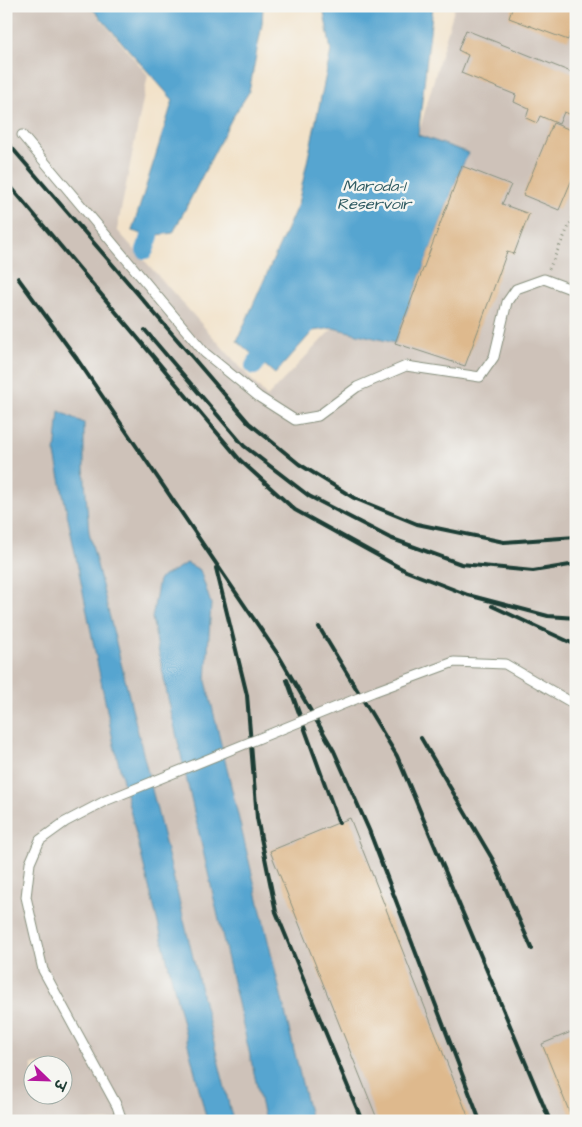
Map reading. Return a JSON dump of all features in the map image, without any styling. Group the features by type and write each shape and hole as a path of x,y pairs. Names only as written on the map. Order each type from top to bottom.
{"lane":[{"path":"22,135 205,353 259,397 295,420 318,416 357,388 406,366 480,377 494,357 507,302 516,289 544,279 576,291"},
{"path":"122,1121 117,1106 43,970 26,897 30,863 40,840 65,822 105,801 373,692 454,662 505,664 576,705"}],"path":[{"path":"544,279 576,211"}],"shaded area":[{"path":"6,6 89,6 148,75 117,230 267,397 333,328 394,343 462,166 469,153 418,135 455,6 576,6 576,1121 6,1121"}],"water":[{"path":"90,6 263,6 262,24 249,92 231,120 173,233 150,236 132,231 173,100"},
{"name":"Maroda-1 Reservoir","path":"323,6 433,6 418,135 469,153 462,166 395,343 333,328 313,331 275,374 237,341 298,204 331,51"},
{"path":"59,411 84,423 84,468 89,532 233,1121 207,1121 114,745 55,454"},
{"path":"187,563 200,570 211,604 206,681 311,1121 265,1121 167,694 152,618 159,579"}],"building":[{"path":"513,6 576,6 576,19 568,40 509,18"},
{"path":"466,30 576,74 576,105 572,115 564,112 559,124 540,116 537,123 526,118 529,109 514,102 516,95 461,73 468,55 458,50"},
{"path":"553,123 576,132 576,170 559,210 523,195"},
{"path":"462,166 511,185 502,204 529,214 514,254 507,252 465,366 395,343"},
{"path":"350,818 470,1121 378,1121 270,851"},
{"path":"576,1030 576,1121 573,1121 542,1044"}],"waterway":[{"path":"145,250 150,236"},
{"path":"254,366 258,359"}],"railway":[{"path":"6,141 249,423 299,464 354,498 417,524 504,542 576,537"},
{"path":"6,181 240,460 295,510 406,571 468,595 548,616 576,618"},
{"path":"18,278 77,359 279,656 334,751 369,830 480,1121"},
{"path":"145,330 244,446 309,496 390,538 461,564 533,571 576,564"},
{"path":"216,568 247,695 257,818 276,912 362,1121"},
{"path":"492,606 576,645"},
{"path":"319,627 397,756 550,1121"},
{"path":"287,680 339,823"},
{"path":"421,738 493,860 532,949"}]}
